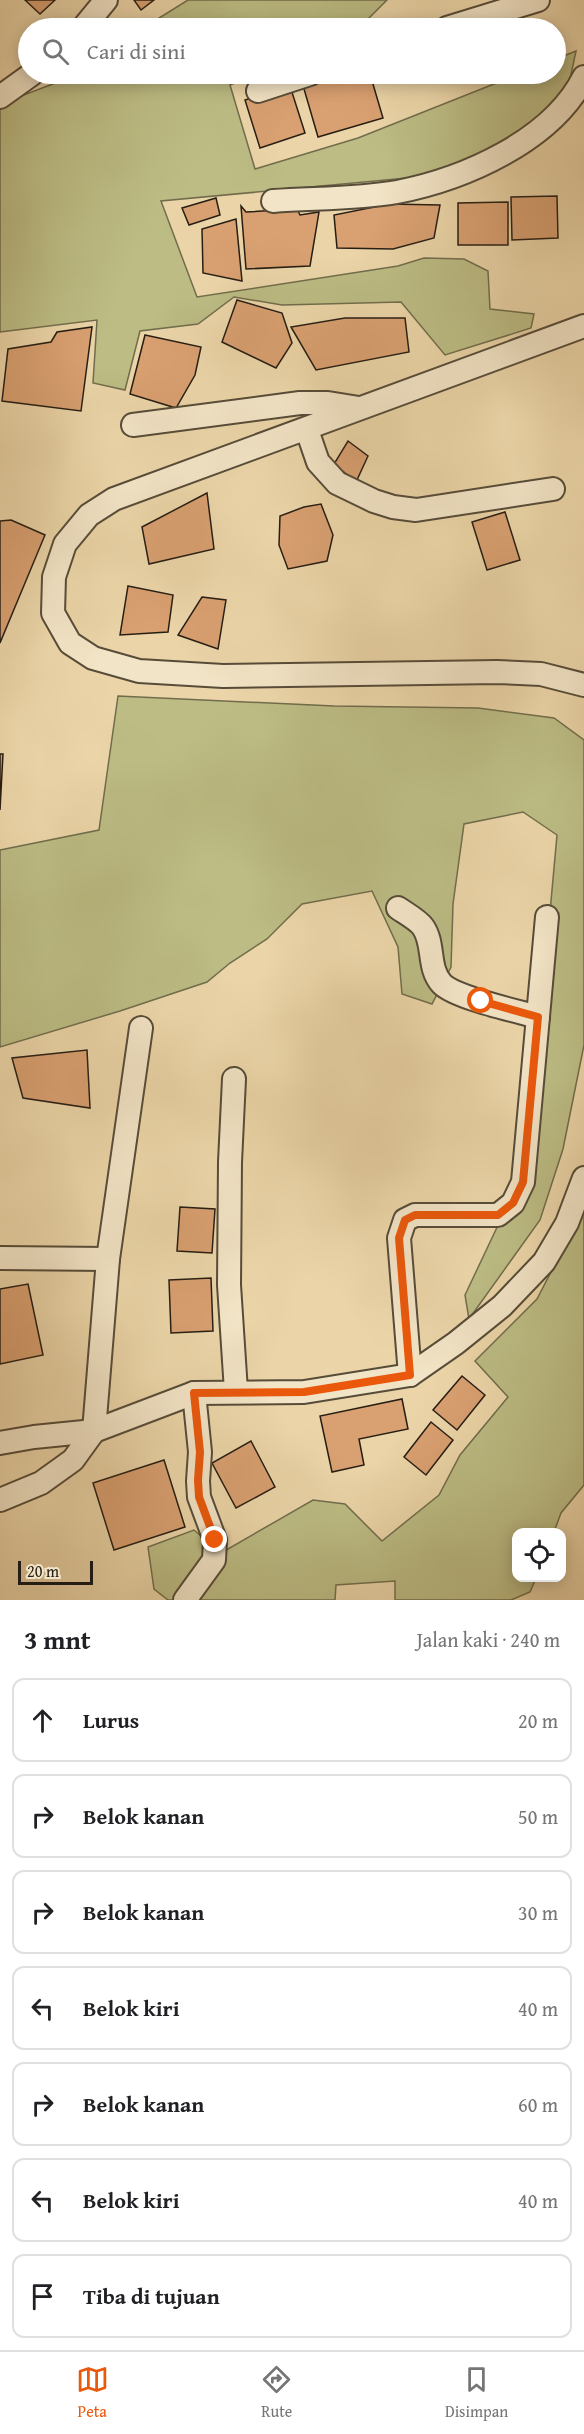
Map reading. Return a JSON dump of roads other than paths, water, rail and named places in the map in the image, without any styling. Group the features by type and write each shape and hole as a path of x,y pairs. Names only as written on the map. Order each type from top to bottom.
{"street":[{"path":"91,18 106,0"},
{"path":"480,18 538,0"},
{"path":"273,201 397,192 453,176 509,151 545,125 577,91 584,77"},
{"path":"0,97 18,84"},
{"path":"258,91 279,84"},
{"path":"584,326 361,408 308,430 114,499 89,515 65,544 54,577 53,613 70,643 93,658 139,670 223,676 497,672 541,674 584,685"},
{"path":"133,424 300,403 328,403 361,408"},
{"path":"308,430 318,462 337,483 374,501 393,507 416,510 553,489"},
{"path":"398,908 423,926 431,944 432,966 442,984 481,1001 538,1017"},
{"path":"410,1375 399,1238 405,1220 415,1215 498,1215 513,1203 523,1182 548,917"},
{"path":"0,1500 41,1483 73,1460 94,1431 108,1259 141,1028"},
{"path":"234,1078 230,1162 229,1286 236,1391"},
{"path":"0,1443 94,1431 194,1393 304,1392 410,1375 456,1343 502,1306 544,1262 567,1222 584,1178"},
{"path":"0,1258 108,1259"},
{"path":"185,1600 214,1560 215,1540 199,1497 200,1452 194,1393"}]}
